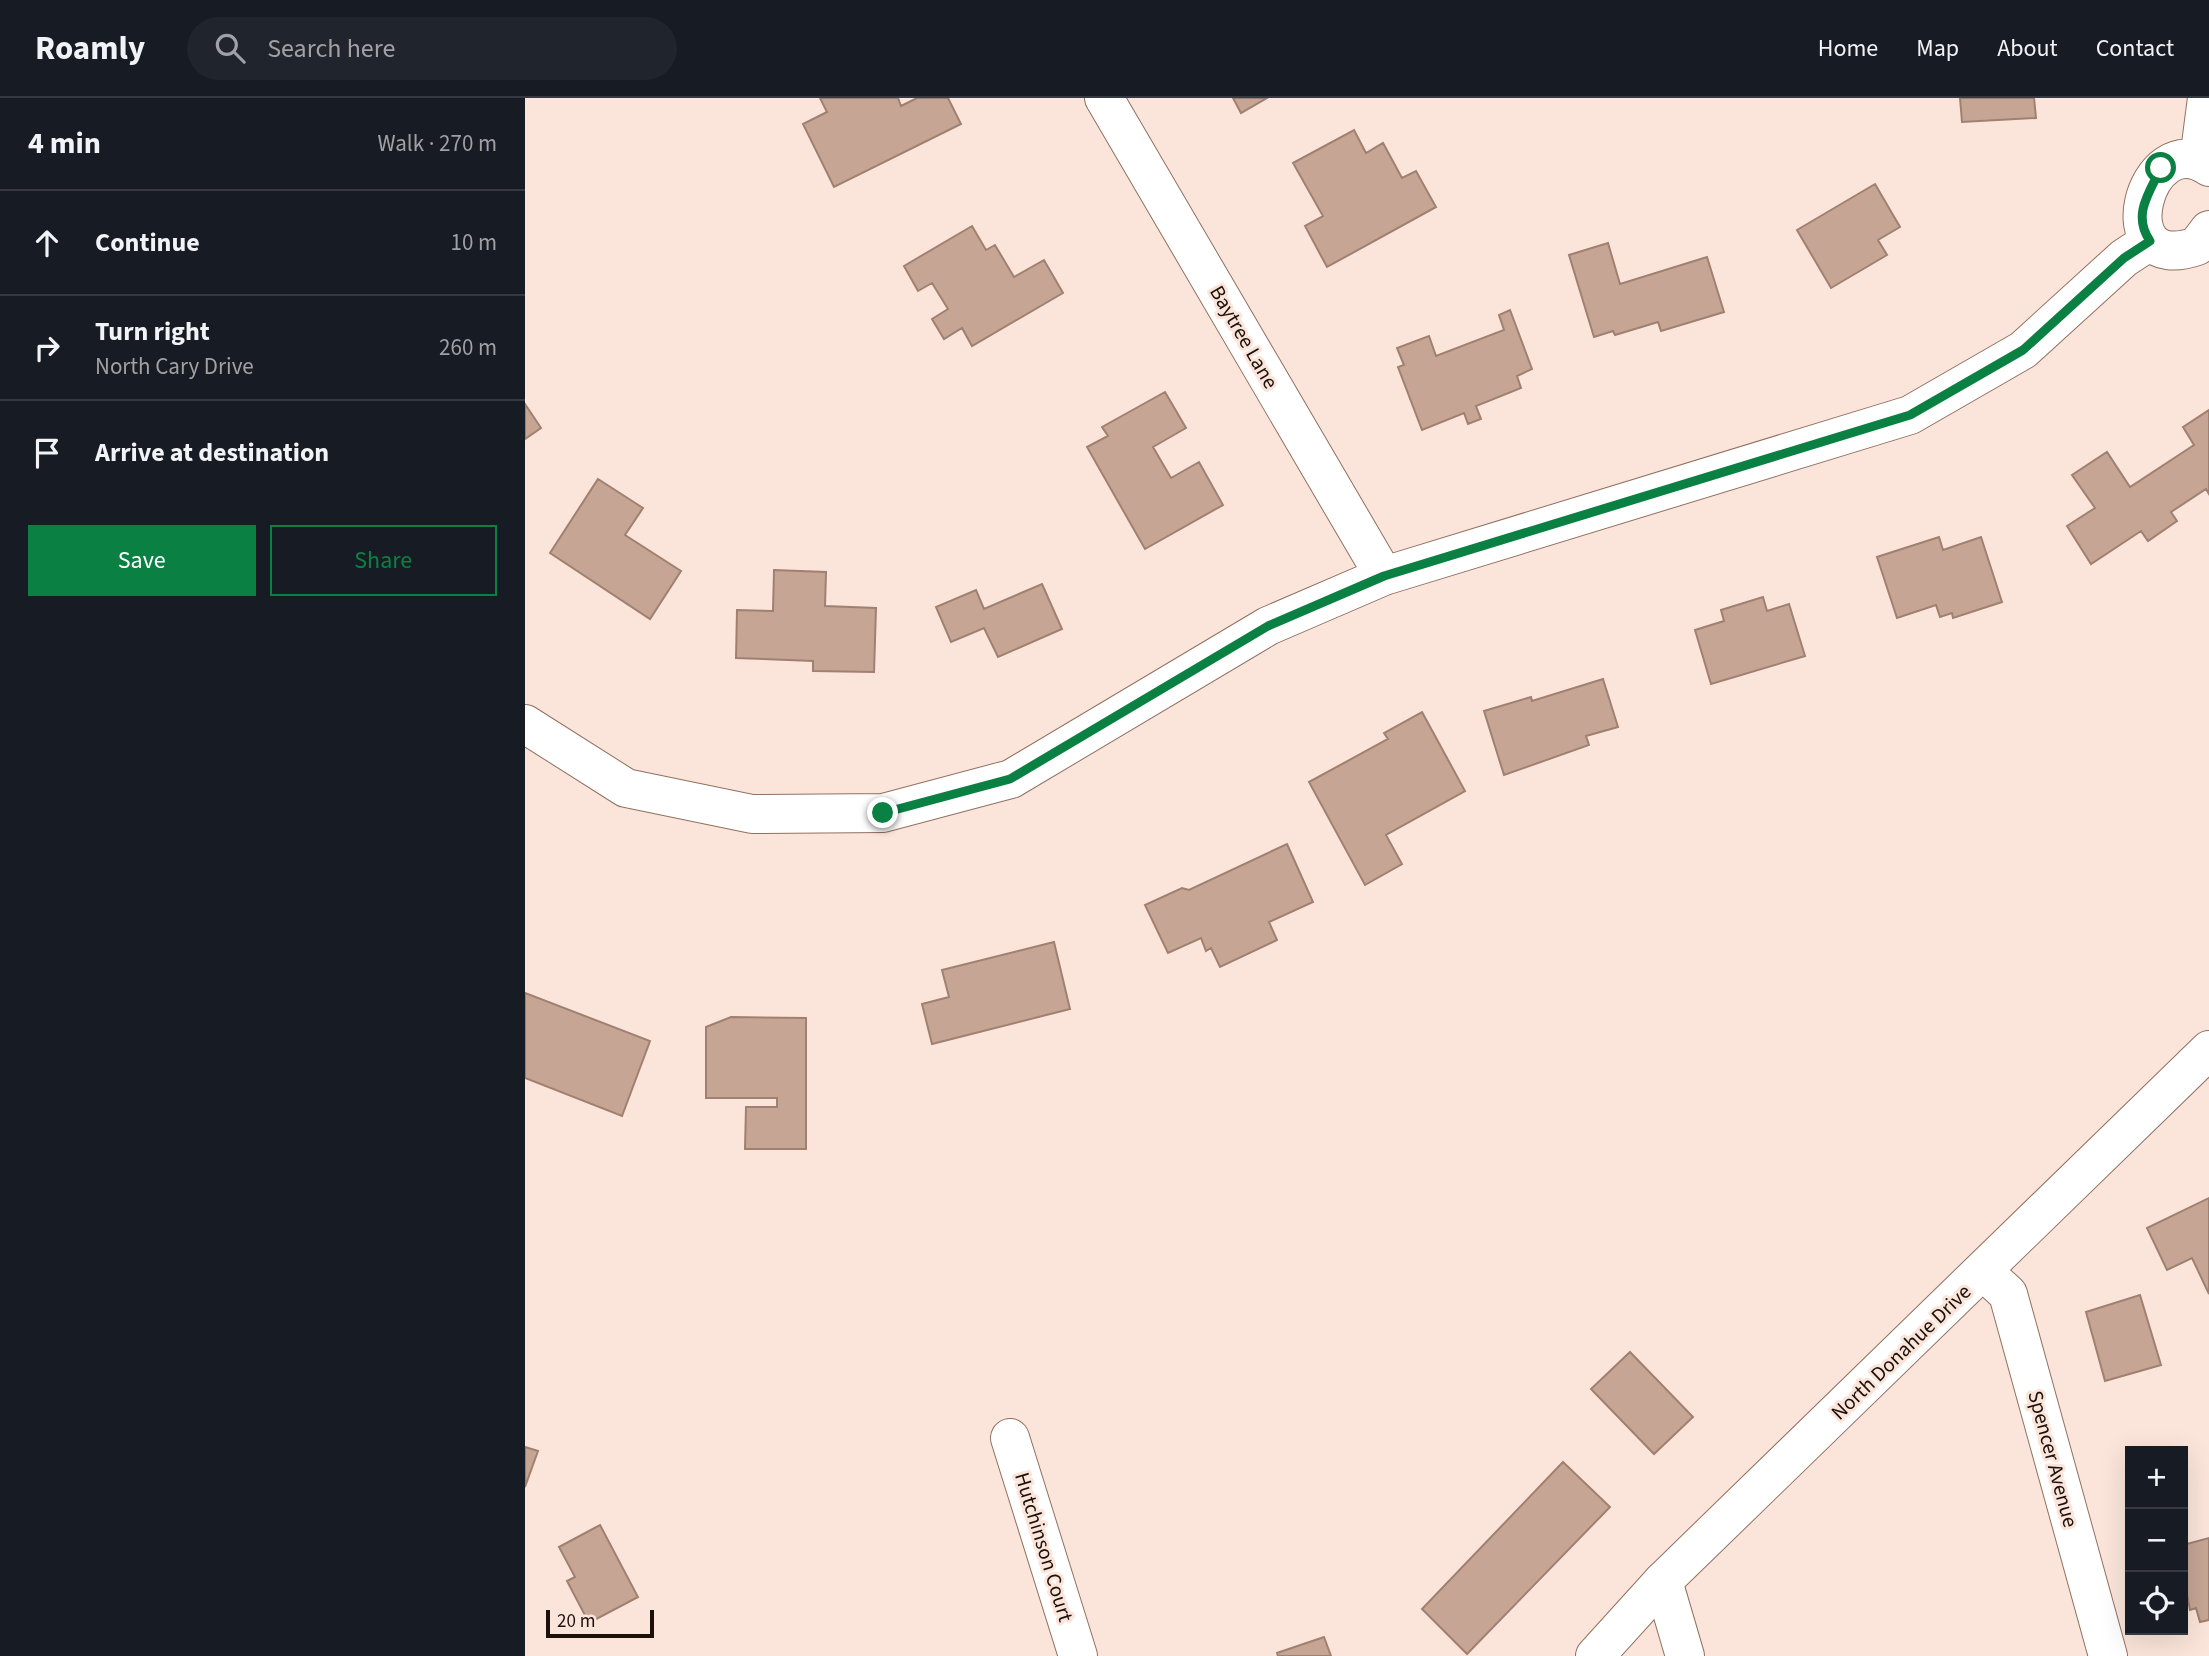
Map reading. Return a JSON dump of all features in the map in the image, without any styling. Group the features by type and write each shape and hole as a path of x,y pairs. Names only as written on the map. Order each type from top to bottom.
{"street":[{"name":"Baytree Lane","path":"1104,98 1384,576"},
{"path":"2207,98 2204,164 2180,158 2161,168 2141,212 2141,223 2150,241 2168,251 2185,251 2197,246 2209,230"},
{"path":"525,724 626,788 752,814 883,813 1010,779 1268,626 1384,576 1910,415 2023,350 2124,258 2150,241"},
{"name":"North Donahue Drive","path":"1595,1656 1664,1581 2209,1050"},
{"name":"Spencer Avenue","path":"1984,1272 2008,1294 2108,1656"},
{"name":"Hutchinson Court","path":"1010,1438 1078,1656"},
{"path":"1664,1581 1685,1656"}],"building":[{"path":"820,98 898,98 901,106 917,98 948,98 961,124 834,187 803,124 827,112"},
{"path":"1233,98 1267,98 1241,113"},
{"path":"1960,98 2034,98 2036,118 1962,122"},
{"path":"1354,130 1366,153 1383,143 1402,178 1416,171 1436,207 1327,267 1305,226 1323,216 1293,163"},
{"path":"1875,184 1900,227 1878,240 1887,255 1831,288 1797,230"},
{"path":"972,226 986,250 995,245 1014,277 1044,260 1063,293 972,346 962,328 944,339 932,319 948,309 932,283 918,291 904,266"},
{"path":"1608,243 1620,284 1707,257 1724,312 1661,331 1658,322 1615,335 1613,331 1594,337 1569,255"},
{"path":"1510,310 1532,369 1517,376 1521,388 1476,406 1481,419 1468,424 1464,413 1422,430 1398,367 1404,365 1397,348 1429,336 1436,356 1504,330 1499,315"},
{"path":"1165,392 1186,428 1153,447 1171,478 1199,462 1223,505 1145,549 1087,447 1108,436 1102,427"},
{"path":"525,404 541,428 525,439"},
{"path":"2209,410 2209,494 2206,489 2171,512 2177,521 2148,541 2141,531 2091,564 2067,526 2095,508 2072,475 2107,452 2130,487 2194,445 2183,427"},
{"path":"598,479 643,508 625,535 681,571 650,619 550,553"},
{"path":"1939,537 1943,550 1981,537 2002,602 1953,618 1952,613 1940,617 1936,605 1897,618 1877,557"},
{"path":"774,570 826,572 825,606 876,608 874,672 813,671 813,661 736,658 737,610 773,611"},
{"path":"1042,584 1062,629 998,657 984,628 951,642 936,607 976,590 984,609"},
{"path":"1763,597 1767,611 1789,604 1805,656 1711,684 1695,630 1724,621 1721,610"},
{"path":"1603,679 1618,727 1586,736 1589,745 1504,775 1484,711 1531,697 1532,701"},
{"path":"1422,712 1465,791 1386,835 1402,864 1365,885 1309,782 1388,739 1384,733"},
{"path":"1287,844 1313,902 1269,922 1277,940 1220,967 1211,948 1206,951 1201,938 1168,953 1145,905 1182,888 1189,890"},
{"path":"1054,942 1070,1009 932,1044 922,1004 949,997 942,970"},
{"path":"525,993 650,1041 622,1116 525,1078"},
{"path":"731,1017 806,1018 806,1149 745,1149 746,1107 777,1107 777,1098 706,1098 706,1027"},
{"path":"2209,1198 2209,1294 2192,1258 2167,1270 2147,1228"},
{"path":"2140,1295 2161,1365 2105,1381 2086,1312"},
{"path":"1630,1352 1693,1417 1654,1454 1591,1389"},
{"path":"525,1447 538,1451 525,1487"},
{"path":"1563,1462 1610,1507 1467,1654 1422,1609"},
{"path":"600,1525 638,1597 589,1623 567,1581 575,1577 559,1547"},
{"path":"2209,1538 2209,1620 2200,1622 2196,1608 2190,1610 2188,1600 2188,1544"},
{"path":"1324,1637 1331,1656 1278,1656 1277,1653"}],"route":[{"path":"883,813 1010,779 1268,626 1384,576 1910,415 2023,350 2124,258 2150,241 2141,223 2141,212 2161,168"}]}
